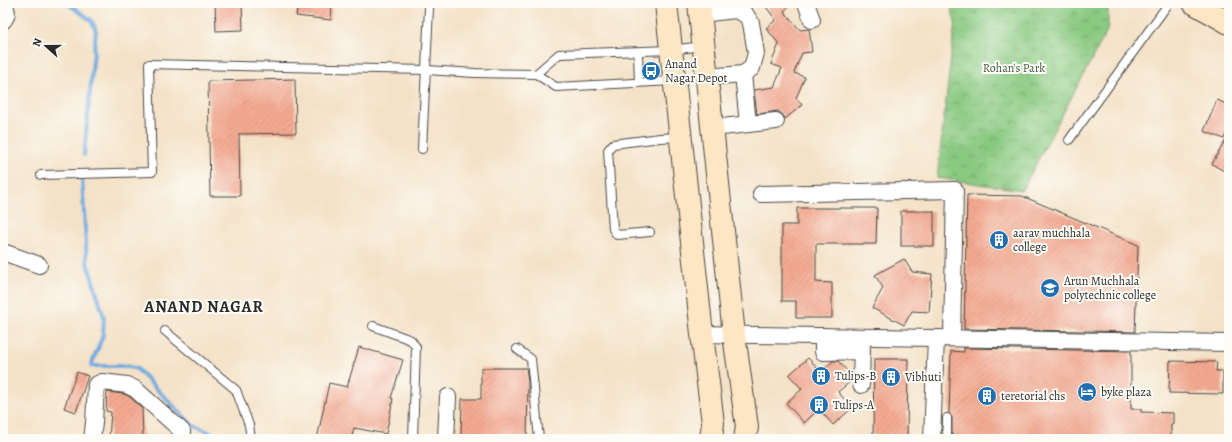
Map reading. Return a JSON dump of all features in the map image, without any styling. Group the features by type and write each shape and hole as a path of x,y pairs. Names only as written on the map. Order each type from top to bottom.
{"main road":[{"path":"666,3 713,423 711,439"},
{"path":"1194,3 1229,23"},
{"path":"699,9 713,128 734,335 747,427 745,439"}],"street":[{"path":"806,3 812,20"},
{"path":"3,4 7,11 6,17 3,21"},
{"path":"699,9 736,7 746,15 751,23 756,53 752,68 743,74 707,77"},
{"path":"743,74 748,124"},
{"path":"713,128 776,121"},
{"path":"761,194 955,190 944,338 932,439"},
{"path":"3,252 39,265"},
{"path":"702,334 823,340 862,344 944,338 1229,343"},
{"path":"763,345 823,340"},
{"path":"861,385 862,344"},
{"path":"92,439 96,385 102,382 127,385 135,389 182,431 182,439"},
{"path":"446,439 448,397"}],"lane":[{"path":"1069,140 1169,3"},
{"path":"422,149 429,8"},
{"path":"536,74 559,54 638,52 704,46"},
{"path":"638,52 640,82"},
{"path":"41,175 152,172 149,64 536,74 556,87 674,80"},
{"path":"650,232 617,235 613,229 608,150 613,144 681,137"},
{"path":"373,326 411,340 416,347 413,439"},
{"path":"165,331 236,390 249,425 251,439"},
{"path":"516,349 531,359 539,439"},
{"path":"947,418 947,439"}],"green space":[{"name":"Rohan's Park","path":"950,3 1108,3 1108,29 1022,190 937,178 955,22"}],"building":[{"path":"215,3 242,3 243,30 216,31"},
{"path":"298,3 332,3 331,20 296,16"},
{"path":"763,3 793,3 784,11 800,30 809,29 812,52 802,53 794,73 805,77 796,98 802,105 785,119 778,111 757,114 754,90 774,87 782,68 771,64 779,44 766,28 776,20"},
{"path":"295,79 296,133 239,134 240,196 210,196 208,81"},
{"path":"1217,100 1229,105 1229,127 1224,139 1204,131"},
{"path":"1229,134 1229,174 1212,164"},
{"name":"Arun Muchhala polytechnic college","path":"967,195 1022,196 1138,245 1135,332 964,329"},
{"path":"797,208 877,208 876,244 816,244 816,282 832,283 832,318 796,318 796,301 782,301 782,225 797,225"},
{"path":"901,211 934,211 934,246 901,246"},
{"path":"904,259 912,272 932,274 929,312 912,311 904,325 872,308 883,288 875,275"},
{"path":"359,347 403,360 391,398 393,399 386,434 354,428 351,439 317,439 329,383 347,387"},
{"path":"964,348 1131,351 1131,409 1141,409 1141,412 1173,413 1171,439 952,439 952,418 949,413 951,351 964,352"},
{"path":"808,358 821,372 833,361 838,361 852,376 852,380 838,392 852,408 833,425 819,409 804,423 786,403 802,389 789,375"},
{"path":"874,359 908,359 907,439 873,439"},
{"path":"1170,361 1217,362 1216,371 1223,371 1223,394 1169,393"},
{"path":"481,368 526,368 528,382 527,439 461,438 462,399 481,399"},
{"path":"77,372 88,376 76,412 64,408"},
{"path":"107,392 124,394 130,397 142,408 143,439 109,439 111,412 106,411"}],"waterway":[{"path":"67,3 91,20 96,30 84,155"},
{"path":"82,178 87,262 104,317 103,335 91,366 126,366 137,369 192,425 226,439"}],"place":[{"name":"Anand Nagar Depot","path":"651,71"},
{"name":"aarav muchhala college","path":"999,240"},
{"name":"Arun Muchhala polytechnic college","path":"1050,288"},
{"name":"Tulips-B","path":"821,376"},
{"name":"Vibhuti","path":"891,377"},
{"name":"byke plaza","path":"1087,392"},
{"name":"teretorial chs","path":"987,396"},
{"name":"Tulips-A","path":"819,405"}],"district":[{"name":"ANAND NAGAR","path":"204,307"}]}
